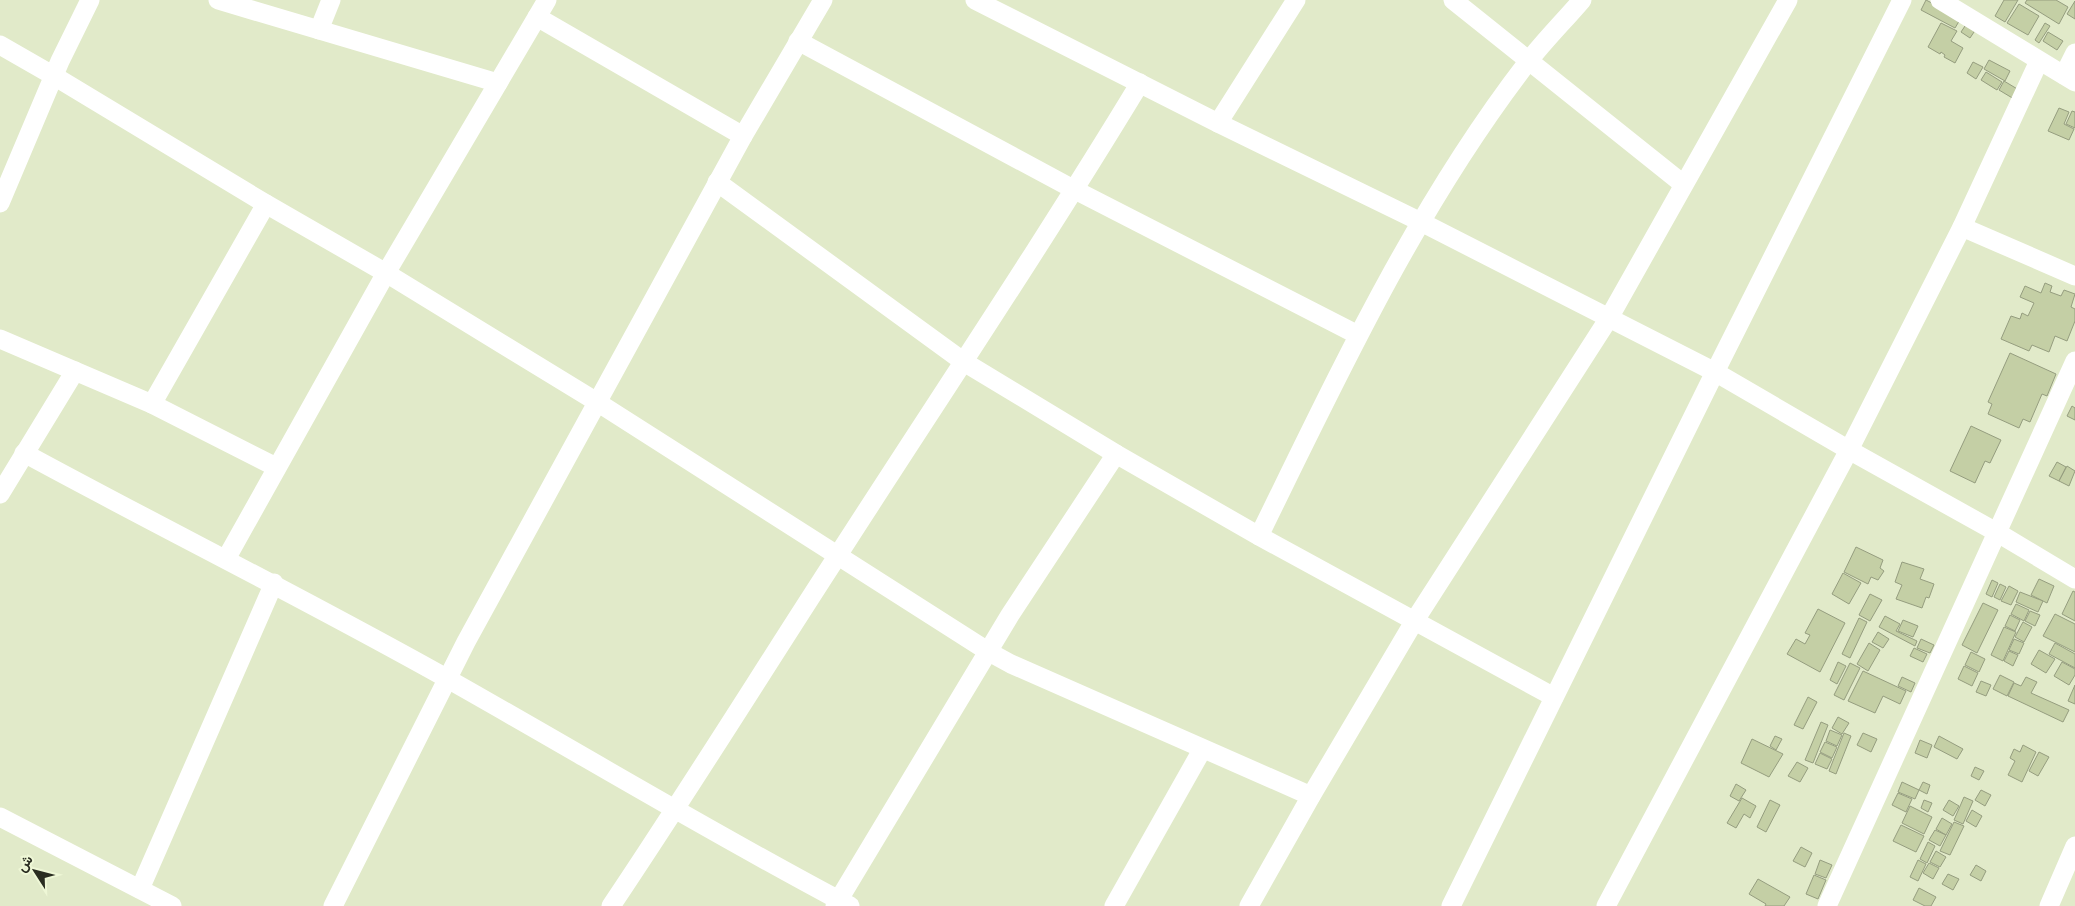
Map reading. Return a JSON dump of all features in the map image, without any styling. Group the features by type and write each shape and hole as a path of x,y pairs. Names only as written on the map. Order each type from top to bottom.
{"street":[{"path":"0,204 54,76 90,0"},
{"path":"218,0 498,83"},
{"path":"319,30 331,0"},
{"path":"226,559 386,273 547,0"},
{"path":"333,906 446,678 717,182 823,0"},
{"path":"975,0 1218,123 1421,222 1715,372 2075,579"},
{"path":"1218,123 1296,0"},
{"path":"1453,0 1528,62 1683,184"},
{"path":"1259,536 1358,335 1421,222 1475,136 1528,62 1582,0"},
{"path":"1250,906 1311,796 1415,620 1609,318 1788,0"},
{"path":"1457,904 1554,697 1902,0"},
{"path":"1940,0 2038,62 2069,79 2075,54"},
{"path":"537,17 743,136"},
{"path":"798,41 1075,190 1358,335"},
{"path":"0,45 266,204 386,273 597,402 838,554 988,652 1202,750 1311,796"},
{"path":"1606,906 1849,450 1962,227 2038,62"},
{"path":"612,906 676,810 838,554 1075,190 1140,82"},
{"path":"717,182 964,362 1116,454 1259,536 1554,697"},
{"path":"152,404 266,204"},
{"path":"1962,227 2075,276"},
{"path":"0,339 152,404 276,467"},
{"path":"1828,906 2075,361"},
{"path":"0,494 75,371"},
{"path":"24,453 274,583 446,678 841,904 988,652 1116,454"},
{"path":"140,889 274,583"},
{"path":"1114,906 1202,750"},
{"path":"0,817 172,906"},
{"path":"2049,906 2075,846"}],"building":[{"path":"1926,0 1961,18 1955,28 1921,10"},
{"path":"2004,0 2018,0 2005,22 1995,16"},
{"path":"2027,0 2056,0 2068,7 2059,24 2025,3"},
{"path":"2075,1 2075,19 2067,14"},
{"path":"2019,4 2039,16 2028,35 2007,23"},
{"path":"1941,23 1957,31 1951,41 1963,48 1955,63 1944,57 1945,55 1941,52 1940,54 1928,47"},
{"path":"1967,23 1976,29 1970,38 1961,32"},
{"path":"2045,23 2050,26 2039,43 2035,40"},
{"path":"2048,32 2063,41 2057,50 2043,41"},
{"path":"1989,60 2010,71 2005,81 1984,69"},
{"path":"1973,62 1983,67 1976,79 1967,73"},
{"path":"1986,72 2002,82 1997,90 1981,80"},
{"path":"2004,81 2019,90 2014,99 1999,90"},
{"path":"2059,108 2069,112 2064,124 2074,129 2069,140 2048,131"},
{"path":"2072,111 2075,112 2075,128 2066,124"},
{"path":"2045,283 2052,286 2050,292 2061,296 2064,290 2075,294 2071,307 2075,309 2075,321 2067,341 2055,336 2049,352 2032,345 2029,351 2001,339 2011,316 2020,319 2022,313 2028,316 2034,303 2020,297 2025,286 2041,293"},
{"path":"2010,353 2056,374 2047,396 2042,394 2030,422 2023,419 2019,428 1988,414 1992,404 1988,402"},
{"path":"2072,406 2075,408 2075,420 2067,416"},
{"path":"1971,426 2001,440 1990,463 1985,461 1975,483 1950,471"},
{"path":"2057,462 2066,467 2059,481 2049,476"},
{"path":"2067,466 2075,471 2069,486 2059,481"},
{"path":"1856,547 1883,560 1880,568 1884,571 1878,580 1871,577 1868,584 1844,572"},
{"path":"1902,562 1924,569 1920,579 1934,584 1929,598 1926,597 1922,608 1896,599 1902,585 1895,582"},
{"path":"1843,573 1861,583 1849,604 1832,594"},
{"path":"2039,579 2054,586 2047,603 2031,595"},
{"path":"1992,580 1998,583 1992,597 1986,594"},
{"path":"2000,584 2006,587 2000,600 1994,597"},
{"path":"2009,586 2018,591 2011,605 2001,601"},
{"path":"2073,591 2075,592 2075,621 2062,614"},
{"path":"2020,592 2043,601 2038,612 2016,602"},
{"path":"1870,594 1882,600 1870,621 1859,615"},
{"path":"1983,603 1998,610 1977,653 1962,645"},
{"path":"2016,604 2029,610 2024,621 2011,614"},
{"path":"1818,609 1845,623 1820,672 1787,654 1796,639 1805,644 1810,635 1805,633"},
{"path":"2030,611 2040,615 2035,626 2025,621"},
{"path":"2055,614 2075,624 2075,652 2043,636"},
{"path":"2010,615 2020,620 2015,631 2005,626"},
{"path":"1885,616 1900,624 1896,631 1917,641 1915,646 1879,627"},
{"path":"1859,618 1867,622 1850,658 1842,654"},
{"path":"1903,620 1918,626 1913,637 1898,631"},
{"path":"2023,622 2032,627 2024,642 2015,637"},
{"path":"2004,627 2016,632 2003,661 1991,655"},
{"path":"1878,632 1889,639 1883,648 1872,642"},
{"path":"1921,639 1934,645 1930,653 1917,648"},
{"path":"2014,639 2024,643 2019,654 2009,650"},
{"path":"1869,643 1880,650 1868,671 1857,664"},
{"path":"2055,643 2075,654 2075,668 2049,654"},
{"path":"1914,648 1927,654 1923,662 1910,656"},
{"path":"2039,650 2055,659 2046,673 2031,664"},
{"path":"2009,651 2018,655 2013,666 2004,661"},
{"path":"1971,652 1985,659 1979,672 1965,665"},
{"path":"1838,662 1846,666 1837,684 1830,680"},
{"path":"2062,662 2075,669 2075,675 2069,685 2054,676"},
{"path":"1850,663 1860,668 1844,700 1834,695"},
{"path":"1964,666 1978,673 1972,686 1958,679"},
{"path":"1863,671 1906,691 1900,704 1883,696 1875,713 1848,701"},
{"path":"2000,675 2014,682 2007,696 1993,689"},
{"path":"1902,677 1915,683 1911,692 1898,686"},
{"path":"2026,677 2037,682 2031,693 2069,710 2063,722 2008,696 2014,683 2021,686"},
{"path":"1981,681 1991,685 1986,696 1976,692"},
{"path":"2075,685 2075,704 2068,701"},
{"path":"1808,697 1817,702 1803,729 1794,725"},
{"path":"1838,717 1849,723 1842,734 1832,728"},
{"path":"1821,722 1828,725 1813,763 1805,760"},
{"path":"1830,730 1842,735 1837,746 1826,741"},
{"path":"1844,733 1851,736 1836,774 1829,771"},
{"path":"1863,733 1877,739 1871,752 1857,745"},
{"path":"1775,736 1782,739 1776,750 1770,746"},
{"path":"1939,736 1963,749 1957,759 1934,747"},
{"path":"1752,739 1783,754 1769,777 1741,763"},
{"path":"1920,740 1932,745 1927,758 1915,753"},
{"path":"1825,742 1837,747 1832,758 1820,752"},
{"path":"2023,745 2036,752 2022,782 2008,775 2015,761 2010,758 2014,749 2020,752"},
{"path":"2039,752 2049,757 2038,776 2029,771"},
{"path":"1820,753 1832,759 1827,769 1815,764"},
{"path":"1797,762 1808,768 1800,782 1788,776"},
{"path":"1975,767 1984,771 1979,780 1971,776"},
{"path":"1902,782 1919,790 1915,799 1898,792"},
{"path":"1923,782 1930,785 1927,794 1919,790"},
{"path":"1736,784 1746,790 1739,801 1730,796"},
{"path":"1981,790 1991,795 1985,806 1975,800"},
{"path":"1898,793 1912,799 1906,812 1892,805"},
{"path":"1964,797 1973,801 1963,824 1954,820"},
{"path":"1742,798 1756,806 1750,818 1744,814 1736,828 1727,823"},
{"path":"1770,800 1780,805 1766,832 1757,827"},
{"path":"1924,800 1932,803 1928,812 1921,808"},
{"path":"1949,800 1959,806 1953,816 1943,810"},
{"path":"1910,806 1932,817 1924,834 1902,823"},
{"path":"1972,810 1982,816 1976,827 1966,821"},
{"path":"1942,818 1952,824 1946,835 1936,829"},
{"path":"1954,822 1964,826 1950,855 1940,851"},
{"path":"1901,825 1924,836 1916,852 1893,841"},
{"path":"1935,830 1946,835 1940,846 1929,840"},
{"path":"1928,842 1935,846 1927,863 1920,859"},
{"path":"1801,847 1812,853 1805,867 1793,861"},
{"path":"1936,851 1946,857 1940,867 1930,862"},
{"path":"1820,860 1832,865 1826,878 1815,874"},
{"path":"1918,860 1926,864 1918,881 1910,877"},
{"path":"1929,863 1939,868 1933,879 1923,873"},
{"path":"1976,865 1986,871 1981,881 1970,875"},
{"path":"1948,874 1959,879 1953,890 1942,884"},
{"path":"1814,875 1826,880 1818,899 1806,894"},
{"path":"1758,879 1790,897 1784,906 1765,906 1766,904 1749,894"},
{"path":"1919,888 1936,897 1931,906 1925,906 1913,900"}]}
